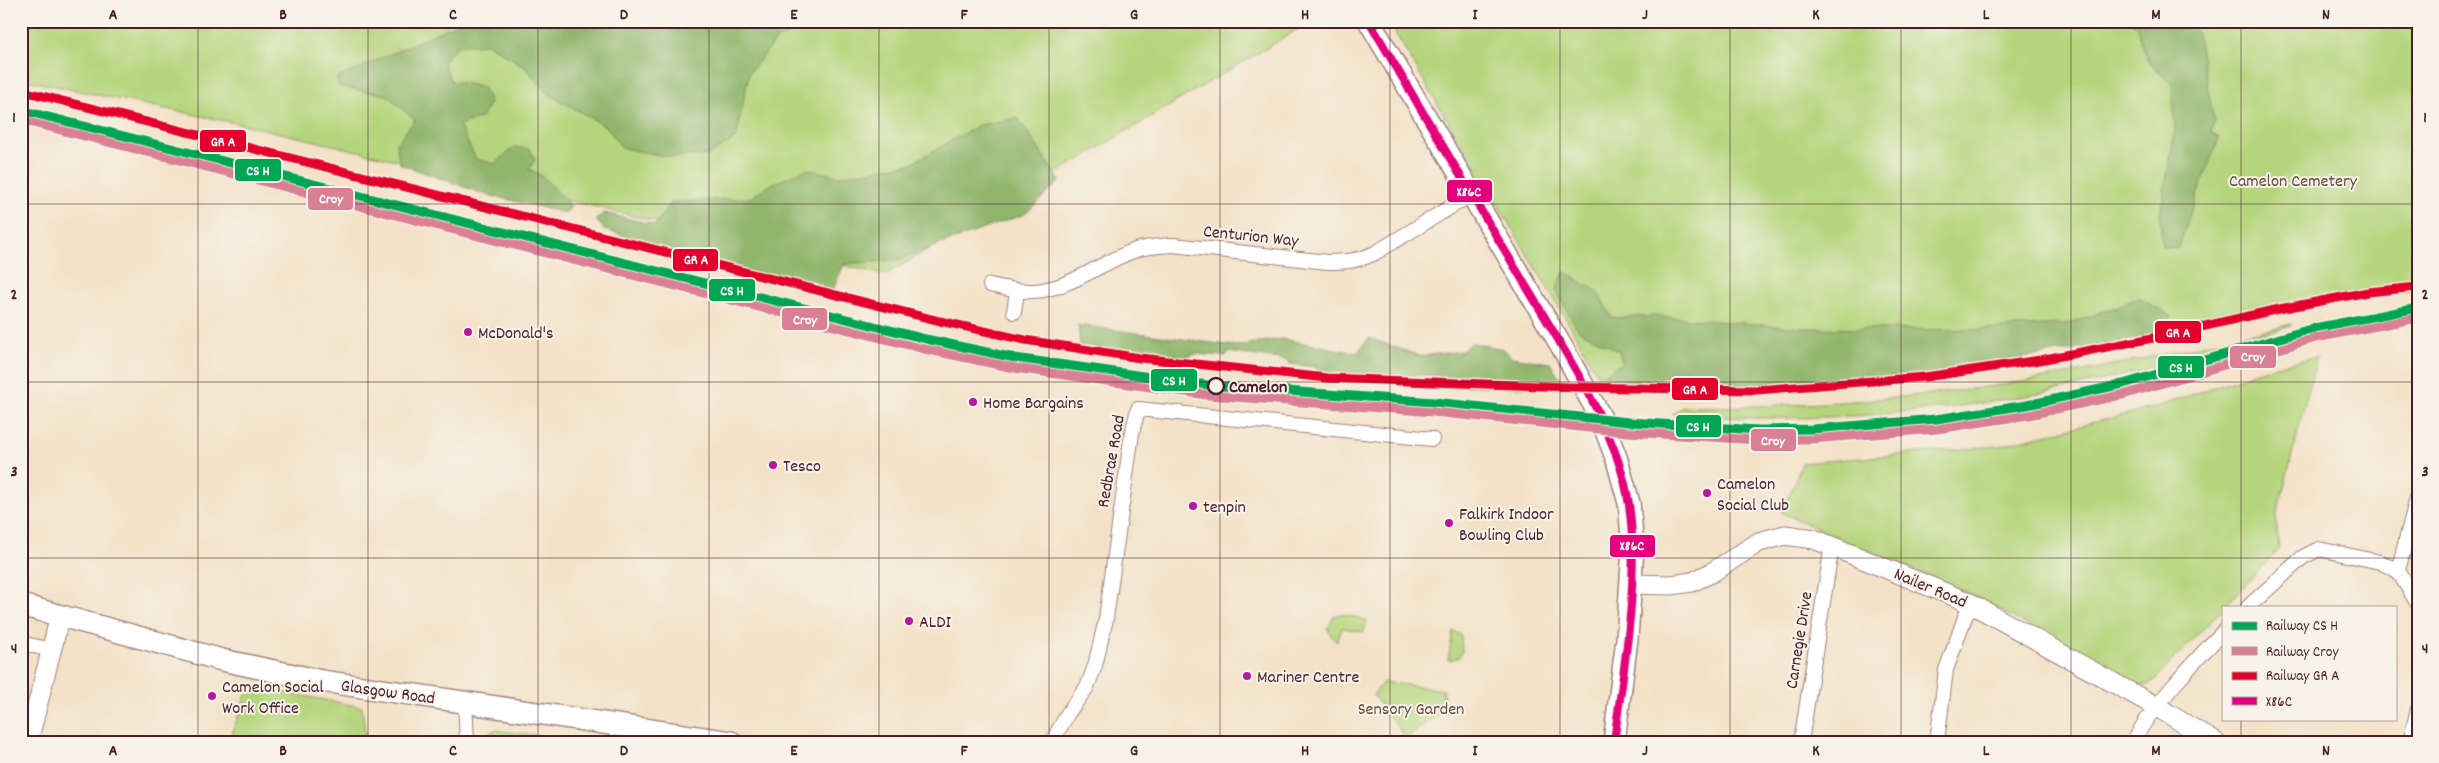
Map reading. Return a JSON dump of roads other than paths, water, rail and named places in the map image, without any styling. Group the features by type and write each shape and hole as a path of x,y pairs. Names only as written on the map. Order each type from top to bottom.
{"main road":[{"path":"1369,21 1472,194 1601,418 1617,460 1629,503 1633,548 1627,639 1614,742"},
{"name":"Glasgow Road","path":"21,606 231,662 322,681 730,742"}],"street":[{"name":"Centurion Way","path":"990,284 1017,291 1043,290 1069,282 1139,249 1155,246 1173,245 1327,262 1348,262 1375,253 1472,194"},
{"path":"1014,312 1017,291"},
{"name":"Redbrae Road","path":"1052,742 1068,713 1087,687 1095,666 1106,619 1126,471 1138,409 1432,439"},
{"path":"2398,571 2418,494"},
{"name":"Nailer Road","path":"1630,584 1671,585 1692,582 1711,573 1759,542 1785,535 1814,539 1970,603 2157,706 2215,742"},
{"name":"Carnegie Drive","path":"1801,742 1832,545"},
{"path":"2249,606 2303,557 2319,548 2380,562 2398,571 2418,604"},
{"path":"1936,742 1946,670 1970,603"},
{"path":"28,742 60,616"},
{"path":"2135,742 2136,735 2157,706 2222,633"},
{"path":"21,643 51,650"},
{"path":"465,702 467,742"},
{"path":"2410,742 2418,709"}],"rail line":[{"name":"Croy","path":"21,120 924,349 1014,368 1207,395 1433,412 1628,432 1758,440 1812,439 1937,429 2029,415 2126,394 2316,338 2418,318"}],"place":[{"name":"McDonald's","path":"468,332"},
{"name":"Camelon","path":"1216,386"},
{"name":"Home Bargains","path":"973,402"},
{"name":"Tesco","path":"773,465"},
{"name":"Camelon Social Club","path":"1707,493"},
{"name":"tenpin","path":"1193,506"},
{"name":"Falkirk Indoor Bowling Club","path":"1449,523"},
{"name":"ALDI","path":"909,621"},
{"name":"Mariner Centre","path":"1247,676"},
{"name":"Camelon Social Work Office","path":"212,696"}],"park label":[{"name":"Camelon Cemetery","path":"2293,180"},
{"name":"Sensory Garden","path":"1411,708"}]}
